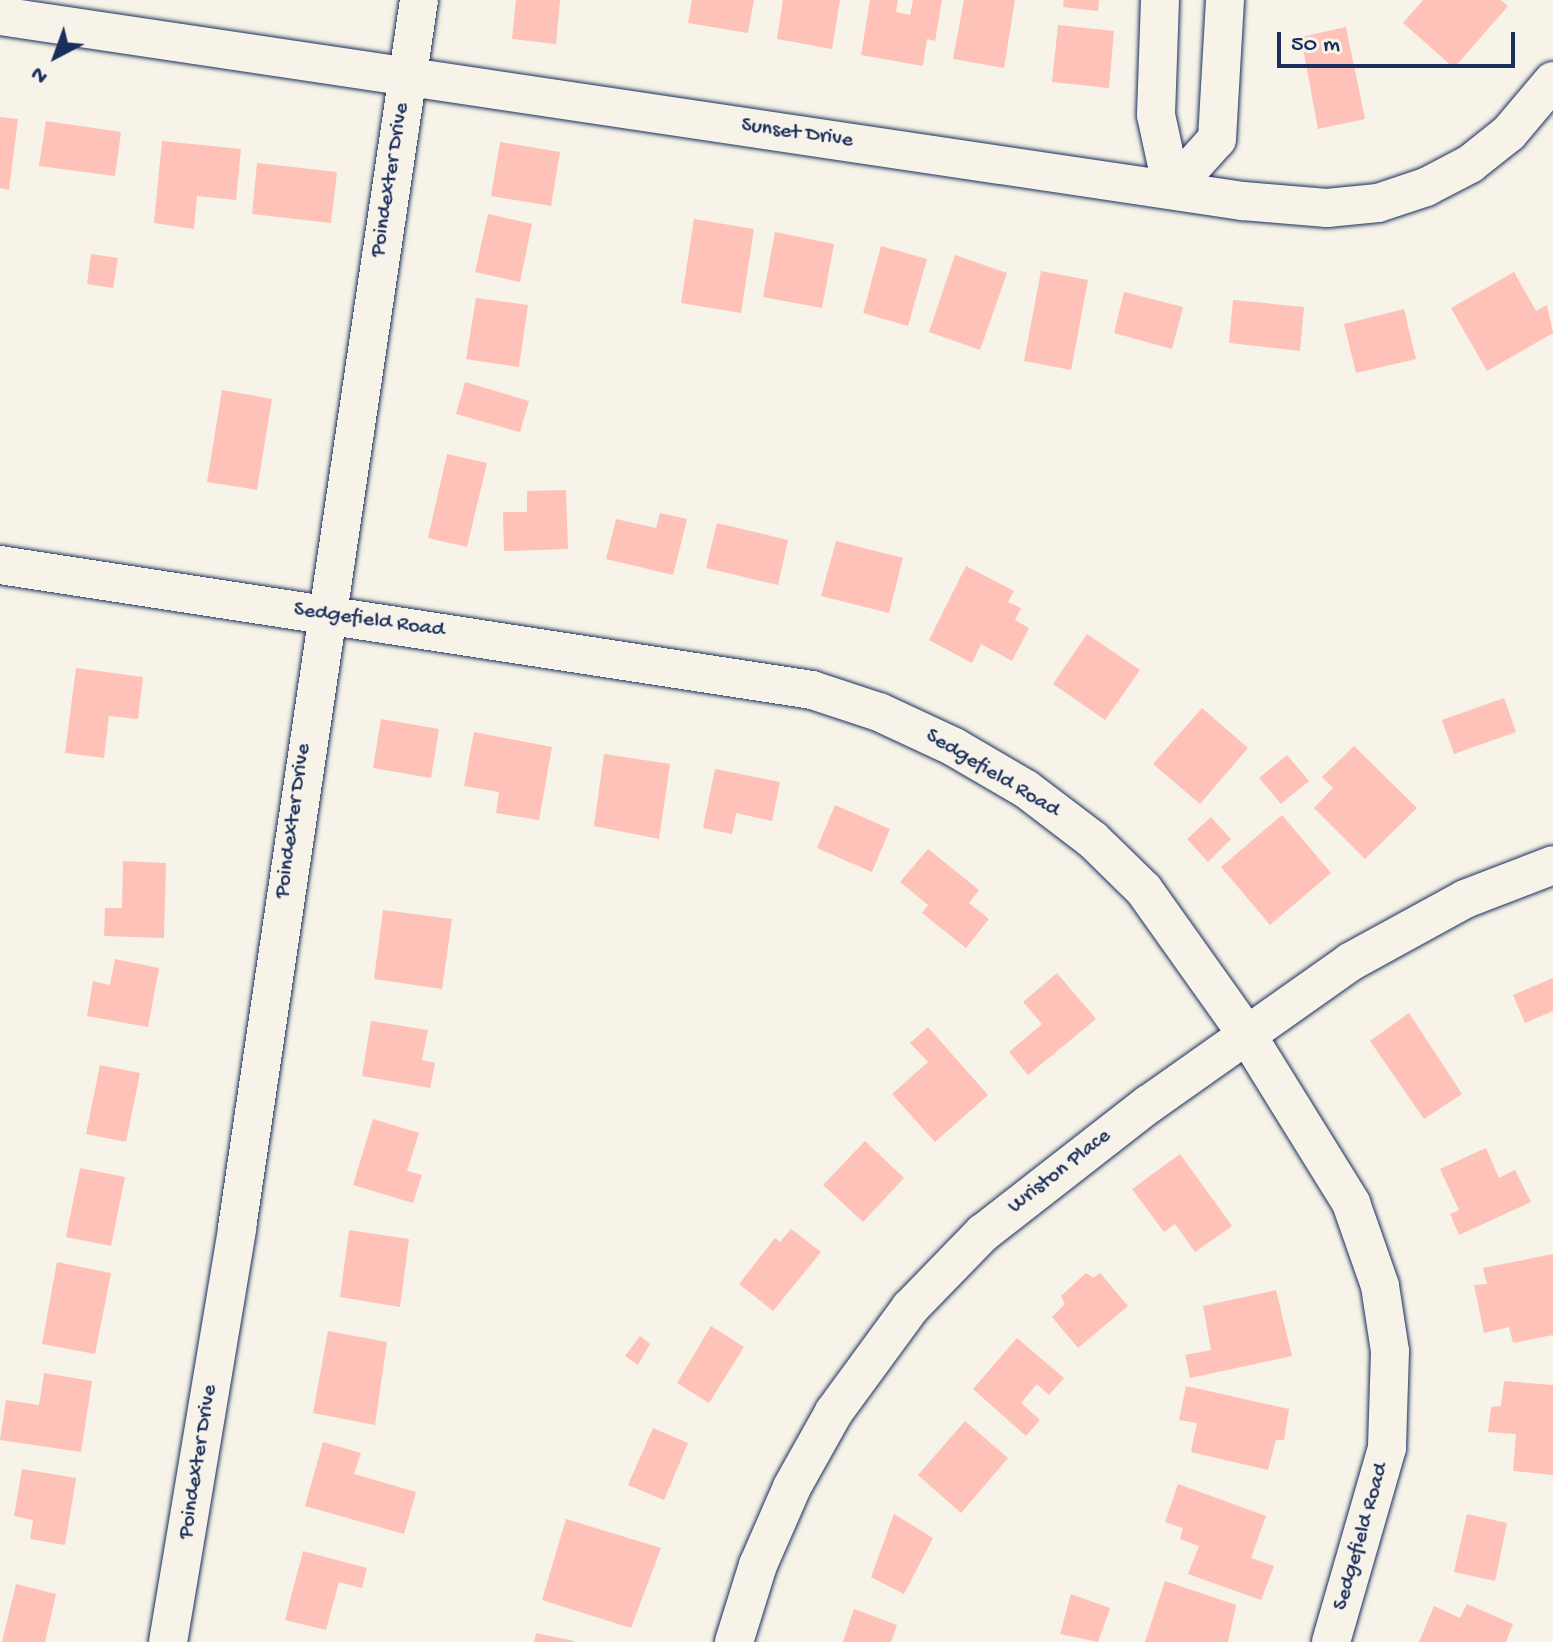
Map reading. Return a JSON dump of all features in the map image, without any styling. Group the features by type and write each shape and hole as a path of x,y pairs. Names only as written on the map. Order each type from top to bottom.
{"street":[{"name":"Poindexter Drive","path":"168,1642 237,1228 419,0"},
{"path":"1160,0 1156,115 1172,189"},
{"path":"1172,189 1217,139 1225,0"},
{"name":"Sunset Drive","path":"0,16 1172,189 1327,208 1378,203 1426,187 1470,164 1509,133 1553,81"},
{"name":"Sedgefield Road","path":"0,565 778,683 879,712 978,761 1093,840 1144,890 1247,1035 1351,1203 1380,1286 1390,1351 1391,1416 1381,1481 1331,1642"},
{"name":"Wriston Place","path":"734,1642 758,1565 792,1487 834,1412 936,1277 1049,1180 1247,1035 1387,939 1465,899 1553,865"}],"building":[{"path":"516,0 560,0 556,44 512,39"},
{"path":"692,0 754,0 748,33 688,23"},
{"path":"783,0 840,0 832,49 777,39"},
{"path":"870,0 898,0 896,12 910,15 913,0 942,0 935,41 927,39 923,66 861,55"},
{"path":"964,0 1015,0 1004,68 953,59"},
{"path":"1064,0 1099,0 1098,11 1063,7"},
{"path":"1423,0 1501,0 1508,6 1454,68 1403,23"},
{"path":"1058,25 1114,31 1109,88 1052,82"},
{"path":"1346,27 1365,119 1318,129 1301,37"},
{"path":"0,117 18,119 9,190 0,188"},
{"path":"46,121 121,132 115,176 39,166"},
{"path":"162,141 241,149 236,200 197,196 194,229 154,223"},
{"path":"500,142 560,152 551,206 491,196"},
{"path":"257,163 337,172 331,223 252,214"},
{"path":"488,214 532,224 520,282 475,272"},
{"path":"694,219 754,229 741,313 681,303"},
{"path":"775,232 834,244 822,308 763,297"},
{"path":"881,246 927,259 908,326 863,313"},
{"path":"91,254 118,258 113,288 87,284"},
{"path":"955,255 1007,273 980,350 929,332"},
{"path":"1041,271 1088,280 1071,370 1024,361"},
{"path":"1514,272 1536,311 1547,305 1553,333 1487,371 1451,308"},
{"path":"1124,292 1183,307 1172,349 1114,333"},
{"path":"476,298 528,305 519,367 466,359"},
{"path":"1233,300 1304,307 1300,351 1229,343"},
{"path":"1404,309 1416,359 1356,373 1344,324"},
{"path":"465,382 529,401 520,432 456,414"},
{"path":"222,390 272,399 257,490 207,482"},
{"path":"447,454 487,463 467,547 428,538"},
{"path":"566,490 568,549 504,551 503,512 527,512 527,491"},
{"path":"660,513 687,519 673,575 606,559 616,519 656,528"},
{"path":"717,523 788,540 778,585 706,568"},
{"path":"836,541 903,558 889,613 821,596"},
{"path":"966,566 1014,591 1008,602 1021,608 1015,620 1029,628 1012,661 981,644 972,663 929,640"},
{"path":"1087,634 1140,670 1105,720 1053,684"},
{"path":"76,668 143,677 138,719 109,716 104,758 65,753"},
{"path":"1504,698 1516,732 1454,754 1442,720"},
{"path":"1202,708 1248,748 1200,804 1153,764"},
{"path":"381,719 439,729 431,778 373,768"},
{"path":"474,732 552,747 539,820 496,813 499,792 464,786"},
{"path":"1354,746 1417,808 1365,859 1314,808 1333,788 1322,777"},
{"path":"604,754 670,764 659,839 594,826"},
{"path":"1287,755 1309,781 1281,804 1259,778"},
{"path":"715,769 780,782 772,821 736,813 732,834 703,828"},
{"path":"835,805 890,829 872,872 817,848"},
{"path":"1282,815 1331,873 1270,925 1221,867"},
{"path":"1211,817 1231,839 1208,862 1187,839"},
{"path":"928,849 979,890 969,903 989,919 966,948 922,913 928,905 900,882"},
{"path":"123,861 166,863 164,938 104,936 105,908 122,908"},
{"path":"383,910 452,919 442,989 374,979"},
{"path":"115,959 159,968 148,1027 87,1016 93,981 110,985"},
{"path":"1057,973 1096,1019 1028,1075 1009,1052 1042,1024 1023,1002"},
{"path":"1553,978 1553,1011 1525,1023 1513,995"},
{"path":"1409,1013 1462,1094 1424,1119 1370,1041"},
{"path":"371,1021 428,1030 422,1060 435,1063 430,1088 362,1076"},
{"path":"928,1027 988,1095 935,1142 892,1094 928,1062 910,1043"},
{"path":"100,1065 140,1073 126,1142 86,1134"},
{"path":"373,1119 419,1133 407,1171 422,1175 413,1203 353,1185"},
{"path":"865,1141 904,1178 863,1222 823,1185"},
{"path":"1486,1148 1499,1178 1515,1170 1531,1202 1459,1235 1450,1214 1459,1210 1440,1169"},
{"path":"1180,1154 1232,1226 1195,1252 1175,1224 1164,1232 1132,1189"},
{"path":"80,1168 125,1177 111,1246 66,1237"},
{"path":"791,1229 821,1252 773,1311 739,1284 775,1238 780,1242"},
{"path":"349,1230 409,1239 400,1307 340,1297"},
{"path":"1553,1254 1553,1335 1513,1343 1509,1327 1484,1333 1474,1285 1487,1284 1483,1268"},
{"path":"57,1262 111,1273 95,1354 42,1344"},
{"path":"1086,1273 1093,1278 1100,1273 1128,1306 1078,1348 1052,1317 1065,1304 1061,1296"},
{"path":"1276,1290 1292,1356 1190,1378 1185,1355 1211,1350 1203,1306"},
{"path":"711,1326 744,1347 709,1403 677,1383"},
{"path":"328,1331 387,1342 375,1425 313,1413"},
{"path":"640,1336 650,1344 638,1365 625,1356"},
{"path":"1017,1338 1064,1378 1049,1395 1037,1384 1021,1403 1040,1420 1026,1436 973,1389"},
{"path":"44,1373 92,1381 81,1452 0,1440 6,1400 39,1405"},
{"path":"1504,1381 1553,1385 1553,1475 1513,1471 1516,1434 1488,1432 1491,1407 1501,1406"},
{"path":"1186,1386 1289,1409 1284,1440 1276,1440 1268,1470 1191,1452 1197,1423 1179,1420"},
{"path":"965,1421 1008,1458 961,1513 918,1475"},
{"path":"653,1428 688,1443 664,1500 628,1485"},
{"path":"323,1442 361,1453 354,1474 416,1492 404,1534 305,1506"},
{"path":"22,1469 76,1478 65,1545 30,1539 33,1520 14,1516"},
{"path":"1178,1484 1266,1516 1251,1558 1274,1566 1261,1600 1188,1574 1199,1546 1180,1539 1183,1528 1165,1522"},
{"path":"894,1514 933,1538 904,1594 871,1577"},
{"path":"1467,1514 1507,1523 1495,1581 1454,1572"},
{"path":"566,1519 661,1548 631,1628 542,1600"},
{"path":"303,1551 367,1568 362,1588 339,1582 326,1630 285,1620"},
{"path":"1165,1581 1236,1605 1228,1642 1145,1642"},
{"path":"16,1584 56,1594 45,1642 2,1642"},
{"path":"1071,1594 1110,1608 1098,1642 1060,1634"},
{"path":"1467,1604 1513,1624 1506,1642 1419,1642 1434,1606 1460,1618"},
{"path":"854,1609 897,1625 891,1642 843,1642"},
{"path":"536,1633 574,1641 534,1642"}]}
